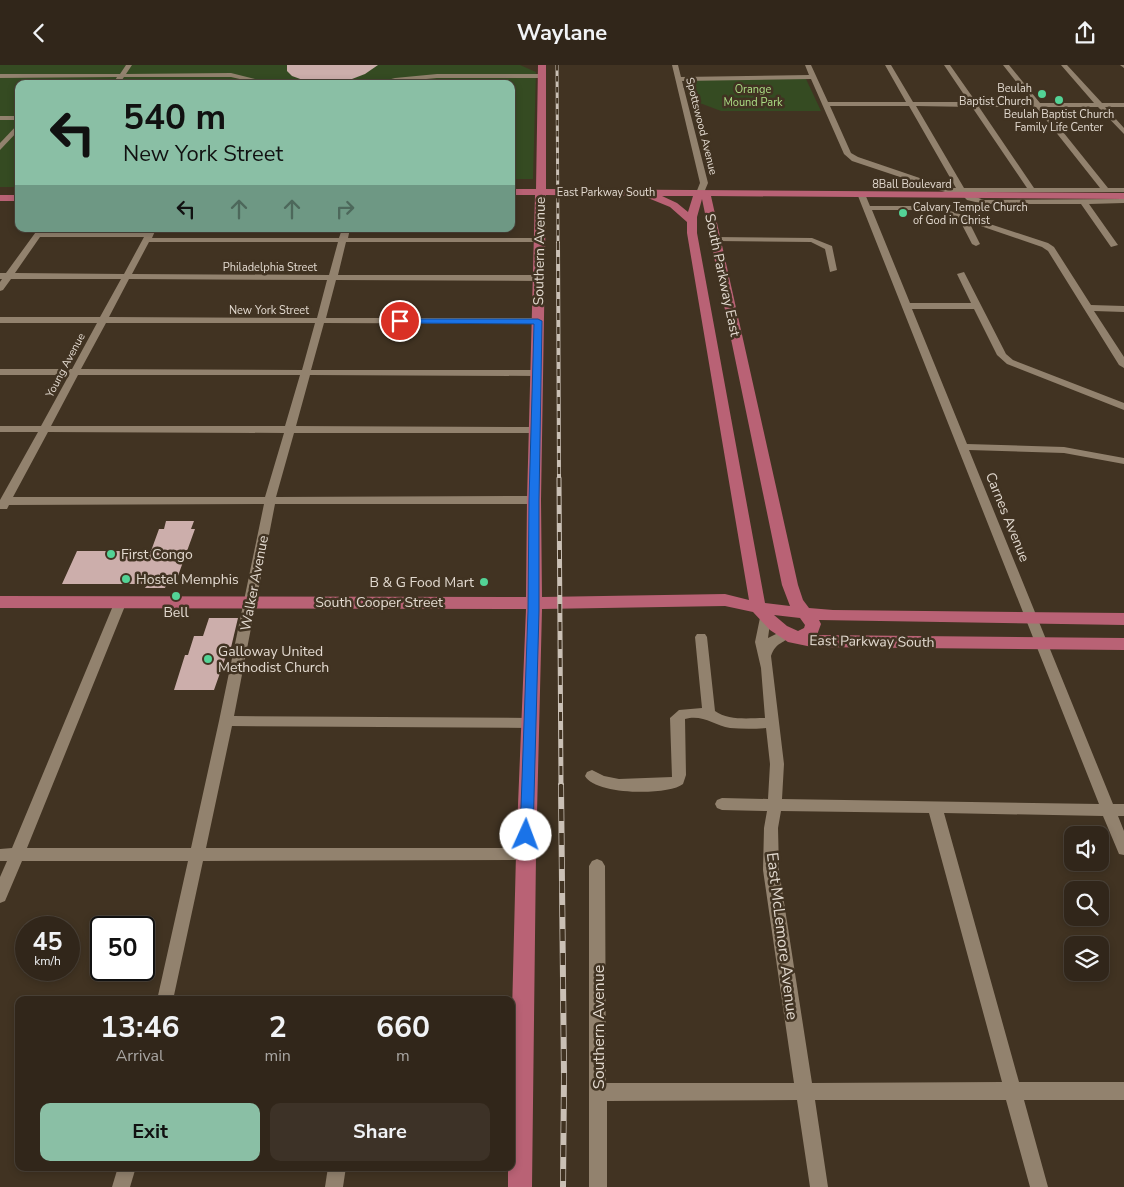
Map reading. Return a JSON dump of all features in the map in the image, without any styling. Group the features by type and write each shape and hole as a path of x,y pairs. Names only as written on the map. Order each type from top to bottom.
{"main road":[{"name":"Southern Avenue","path":"520,1187 516,1129 534,602 535,430 541,200 542,65"},
{"path":"515,184 541,184"},
{"path":"0,191 15,191"},
{"path":"630,192 669,202 691,221"},
{"name":"East Parkway South","path":"515,193 700,193"},
{"name":"8Ball Boulevard","path":"700,193 990,197 1124,196"},
{"name":"South Parkway East","path":"762,612 691,221 693,205 700,193 707,198 790,585 796,602 813,623 811,631 806,635 790,636"},
{"path":"0,198 15,198"},
{"path":"515,200 541,200"},
{"path":"707,317 731,317"},
{"name":"South Cooper Street","path":"0,601 534,602 725,600 762,612"},
{"path":"762,612 790,636"},
{"name":"East Parkway South","path":"762,612 833,616 1124,619"},
{"name":"East Parkway South","path":"790,636 812,641 1124,644"}],"street":[{"path":"119,80 129,65"},
{"name":"Spottswood Avenue","path":"675,65 686,103 704,183 700,193"},
{"path":"808,65 850,157 948,190 1124,190"},
{"path":"888,65 962,191 970,198 984,202 1124,201"},
{"path":"947,65 1032,190"},
{"path":"1006,65 1105,189"},
{"path":"1064,65 1124,132"},
{"path":"55,80 61,72"},
{"path":"0,76 61,72 122,75 234,75 255,80"},
{"path":"232,80 234,75"},
{"path":"393,80 422,77 542,76"},
{"path":"678,79 813,77"},
{"path":"826,104 1124,105"},
{"path":"0,118 15,118"},
{"path":"0,148 15,130"},
{"name":"Carnes Avenue","path":"862,196 1033,617 1124,849"},
{"path":"1083,201 1114,245"},
{"path":"868,208 931,208 1045,245 1051,249 1124,365"},
{"path":"963,218 976,244"},
{"path":"0,288 4,277 40,232 344,240 540,240"},
{"name":"Walker Avenue","path":"166,996 226,721 270,500 345,232"},
{"name":"Young Avenue","path":"0,512 3,503 76,372 149,234"},
{"path":"716,239 812,240 829,248 833,270"},
{"path":"961,274 1002,355 1010,362 1124,407"},
{"name":"Philadelphia Street","path":"4,277 539,278"},
{"path":"908,306 977,306"},
{"path":"1089,309 1124,309"},
{"name":"New York Street","path":"0,320 538,321"},
{"path":"0,372 537,373"},
{"path":"0,429 535,430"},
{"path":"963,447 1064,448 1100,453 1124,461"},
{"path":"3,503 534,500"},
{"path":"0,896 121,601"},
{"name":"East McLemore Avenue","path":"762,612 761,642 765,655 777,764 775,805 771,829 771,870 819,1187"},
{"path":"765,655 767,646 773,639 790,636"},
{"path":"700,637 709,713 713,718 724,722 773,723"},
{"path":"592,776 599,782 612,785 674,783 678,781 677,718 680,714 686,713 709,713"},
{"path":"226,721 530,723"},
{"path":"722,804 1124,810"},
{"path":"934,807 1039,1187"},
{"path":"0,855 526,854"},
{"name":"Southern Avenue","path":"597,866 598,1187"},
{"path":"598,1092 1124,1091"},
{"path":"121,1187 125,1171"},
{"path":"334,1187 336,1171"}],"green space":[{"path":"0,65 520,65 536,72 533,179 515,179 515,80 15,80 15,187 0,187"},
{"name":"Orange Mound Park","path":"806,79 821,111 721,111 689,99 686,80"}],"building":[{"path":"287,65 378,65 365,74 344,80 303,80 292,76 287,71"},
{"name":"First Congo","path":"166,521 194,521 191,529 195,529 175,584 166,585 165,588 145,588 147,585 144,584 62,584 77,551 151,551 159,529 164,529"},
{"name":"Galloway United Methodist Church","path":"209,618 238,618 229,656 226,656 214,690 174,690 185,655 188,655 194,636 203,636"}],"railway":[{"path":"557,65 558,245"},
{"path":"558,243 559,479"},
{"path":"559,478 561,786"},
{"path":"561,785 564,1077 563,1187"}],"place":[{"name":"Beulah Baptist Church","path":"1042,94"},
{"name":"Beulah Baptist Church Family Life Center","path":"1059,100"},
{"name":"Calvary Temple Church of God in Christ","path":"903,213"},
{"name":"First Congo","path":"111,554"},
{"name":"Hostel Memphis","path":"126,579"},
{"name":"B & G Food Mart","path":"484,582"},
{"name":"Bell","path":"176,596"},
{"name":"Galloway United Methodist Church","path":"208,659"}],"route":[{"path":"400,321 538,321 534,500 534,611 526,835"}]}
